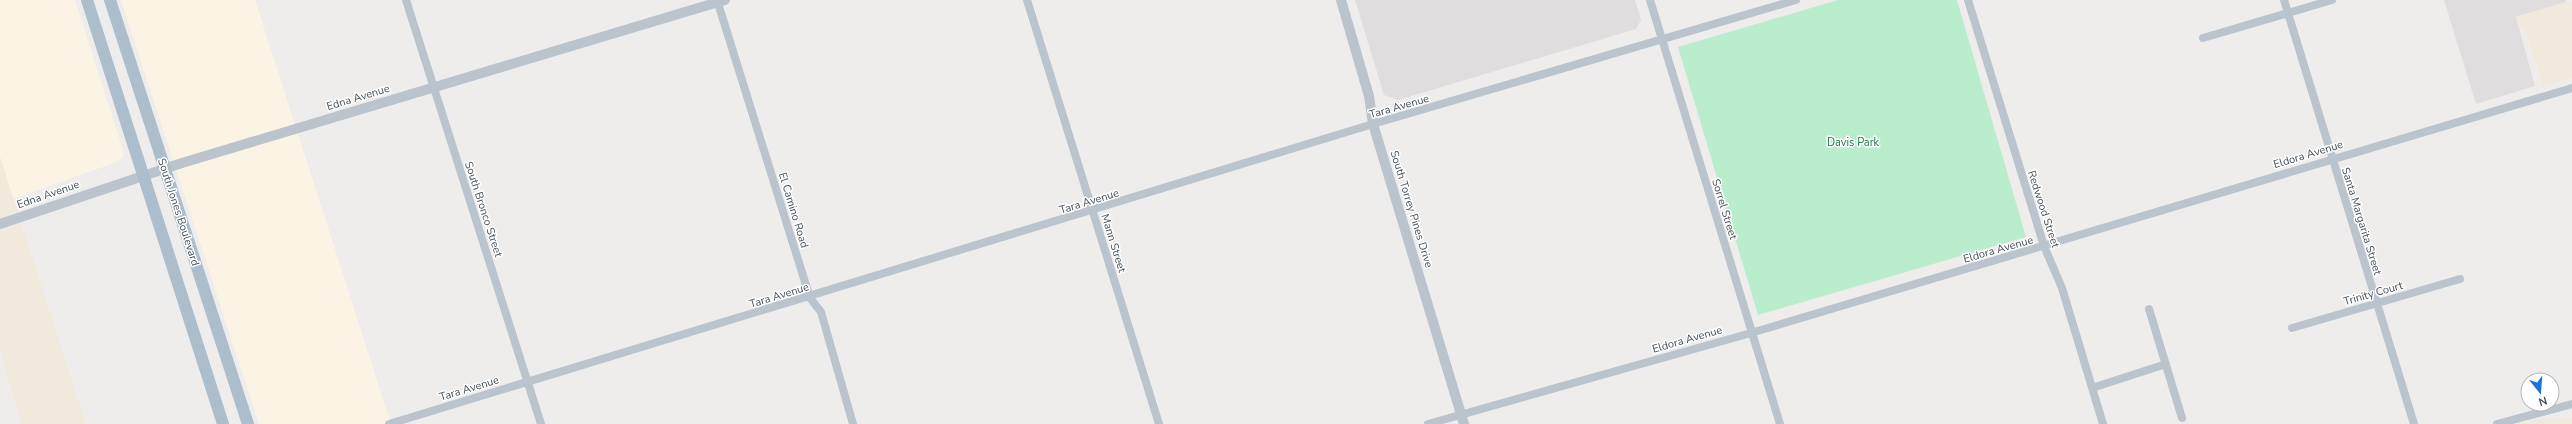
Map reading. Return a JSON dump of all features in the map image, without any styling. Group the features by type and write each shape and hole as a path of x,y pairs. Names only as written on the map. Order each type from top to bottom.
{"main road":[{"name":"South Jones Boulevard","path":"87,0 223,424"},
{"name":"South Jones Boulevard","path":"110,0 248,424"}],"street":[{"name":"South Bronco Street","path":"406,0 541,424"},
{"name":"Mann Street","path":"1027,0 1159,424"},
{"name":"South Torrey Pines Drive","path":"1341,0 1369,96 1374,124 1462,419"},
{"name":"Sorrel Street","path":"1650,0 1780,424"},
{"name":"Tara Avenue","path":"389,424 810,298 1374,124 1796,0"},
{"name":"Redwood Street","path":"1968,0 2044,246 2062,288 2103,424"},
{"name":"Santa Margarita Street","path":"2284,0 2414,424"},
{"path":"2203,38 2332,0"},
{"name":"Edna Avenue","path":"0,224 165,168 719,1"},
{"name":"El Camino Road","path":"719,1 810,298 820,312 853,424"},
{"name":"Eldora Avenue","path":"1428,424 1462,419 2044,246 2332,158 2572,88"},
{"name":"Trinity Court","path":"2292,328 2460,279"},
{"path":"2149,309 2182,418"},
{"path":"2092,388 2166,364"},
{"path":"2497,424 2572,404"}],"shaded area":[{"path":"0,0 75,0 123,150 123,156 117,162 13,199 0,157"},
{"path":"121,0 255,0 391,424 259,424"},
{"path":"1355,0 1635,0 1641,20 1636,29 1398,100 1384,95"},
{"path":"2444,0 2566,0 2566,2 2516,17 2535,86 2476,104"}],"green space":[{"name":"Davis Park","path":"1838,0 1957,0 2026,237 1758,315 1678,47"}],"sand":[{"path":"2566,2 2572,2 2572,78 2543,86 2524,29 2519,29 2516,17"},
{"path":"0,157 86,424 22,424 0,352"},
{"path":"2572,418 2572,424 2518,424 2535,419"}]}
